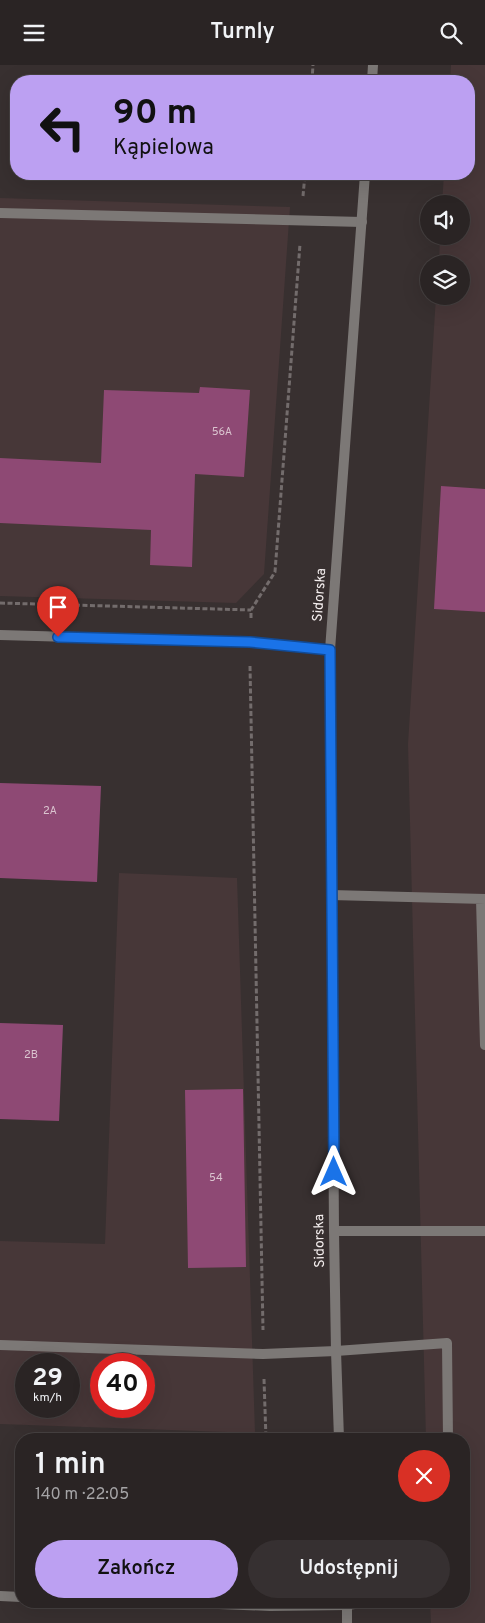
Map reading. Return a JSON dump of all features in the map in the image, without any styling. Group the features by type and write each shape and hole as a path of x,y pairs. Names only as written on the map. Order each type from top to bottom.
{"street":[{"name":"Sidorska","path":"339,1433 334,1231 330,650 365,180"},
{"path":"0,213 362,222"},
{"path":"0,635 250,642 330,650"},
{"path":"331,895 483,899 485,1045"},
{"path":"334,1231 485,1231"},
{"path":"0,1345 263,1354 447,1343 448,1433"},
{"path":"0,1596 15,1597"},
{"path":"347,1608 347,1623"}],"path":[{"path":"0,603 251,611 275,572 305,180"},
{"path":"250,672 266,1433"}],"shaded area":[{"path":"451,65 485,65 485,1623 431,1623 430,1608 470,1608 470,1433 426,1433 408,744 435,305 470,305 470,255 439,255 440,245 470,245 470,195 443,195 444,180 475,180 475,75 450,75"},
{"path":"0,198 290,207 264,574 236,603 0,596"},
{"path":"119,873 237,878 255,1433 0,1424 0,1241 105,1244"}],"building":[{"path":"200,387 250,390 244,477 195,474 192,567 150,565 151,530 0,523 0,458 101,463 104,390 199,393"},
{"path":"441,486 485,489 485,612 434,609"},
{"path":"0,783 101,786 97,882 0,878"},
{"path":"0,1023 63,1025 59,1121 0,1119"},
{"path":"243,1089 246,1267 188,1268 185,1090"}],"route":[{"path":"58,637 250,642 330,650 334,1172"}]}
